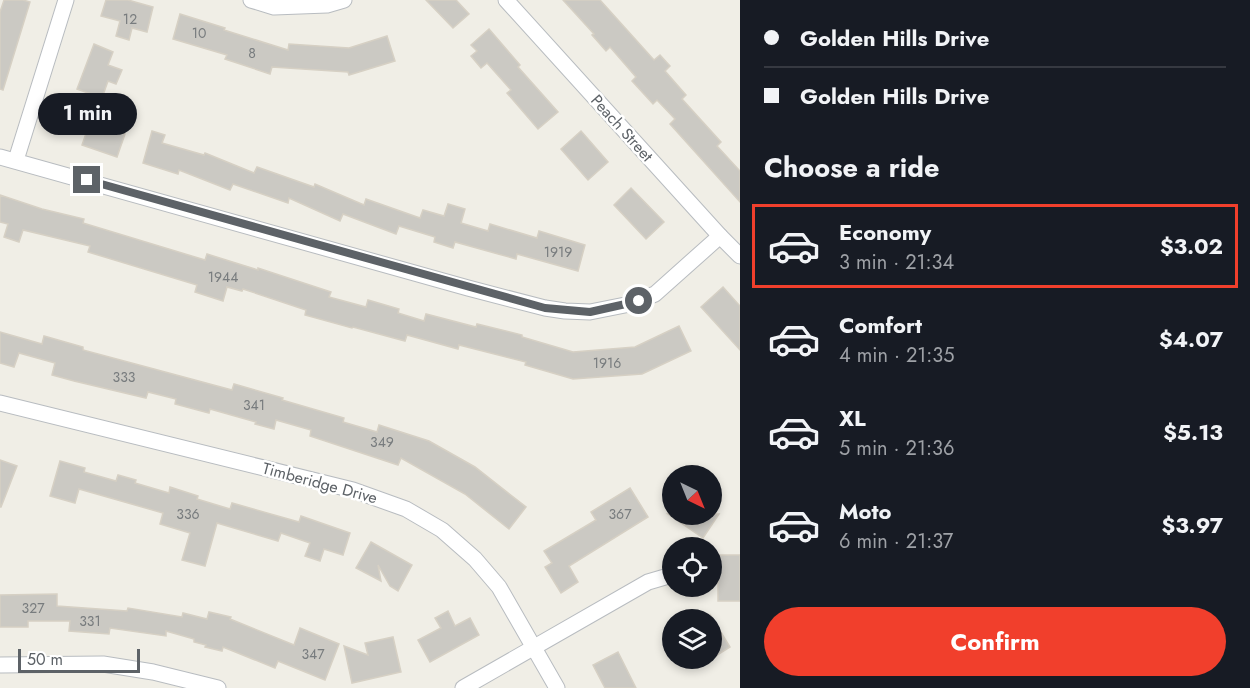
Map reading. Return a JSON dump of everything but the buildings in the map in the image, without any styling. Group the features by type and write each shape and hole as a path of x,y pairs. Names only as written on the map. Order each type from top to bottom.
{"street":[{"path":"16,160 66,0"},
{"path":"251,0 274,7 327,5 344,0"},
{"name":"Peach Street","path":"506,0 740,256"},
{"path":"0,157 468,288 565,311 590,312 630,304 656,294 720,236"},
{"name":"Timberidge Drive","path":"0,403 291,474 397,504 442,530 475,559 499,586 557,688"},
{"path":"463,688 648,582 662,578"},
{"path":"0,665 103,664 153,672 218,688"}],"route":[{"path":"87,180 545,308 590,312 639,301"}]}
